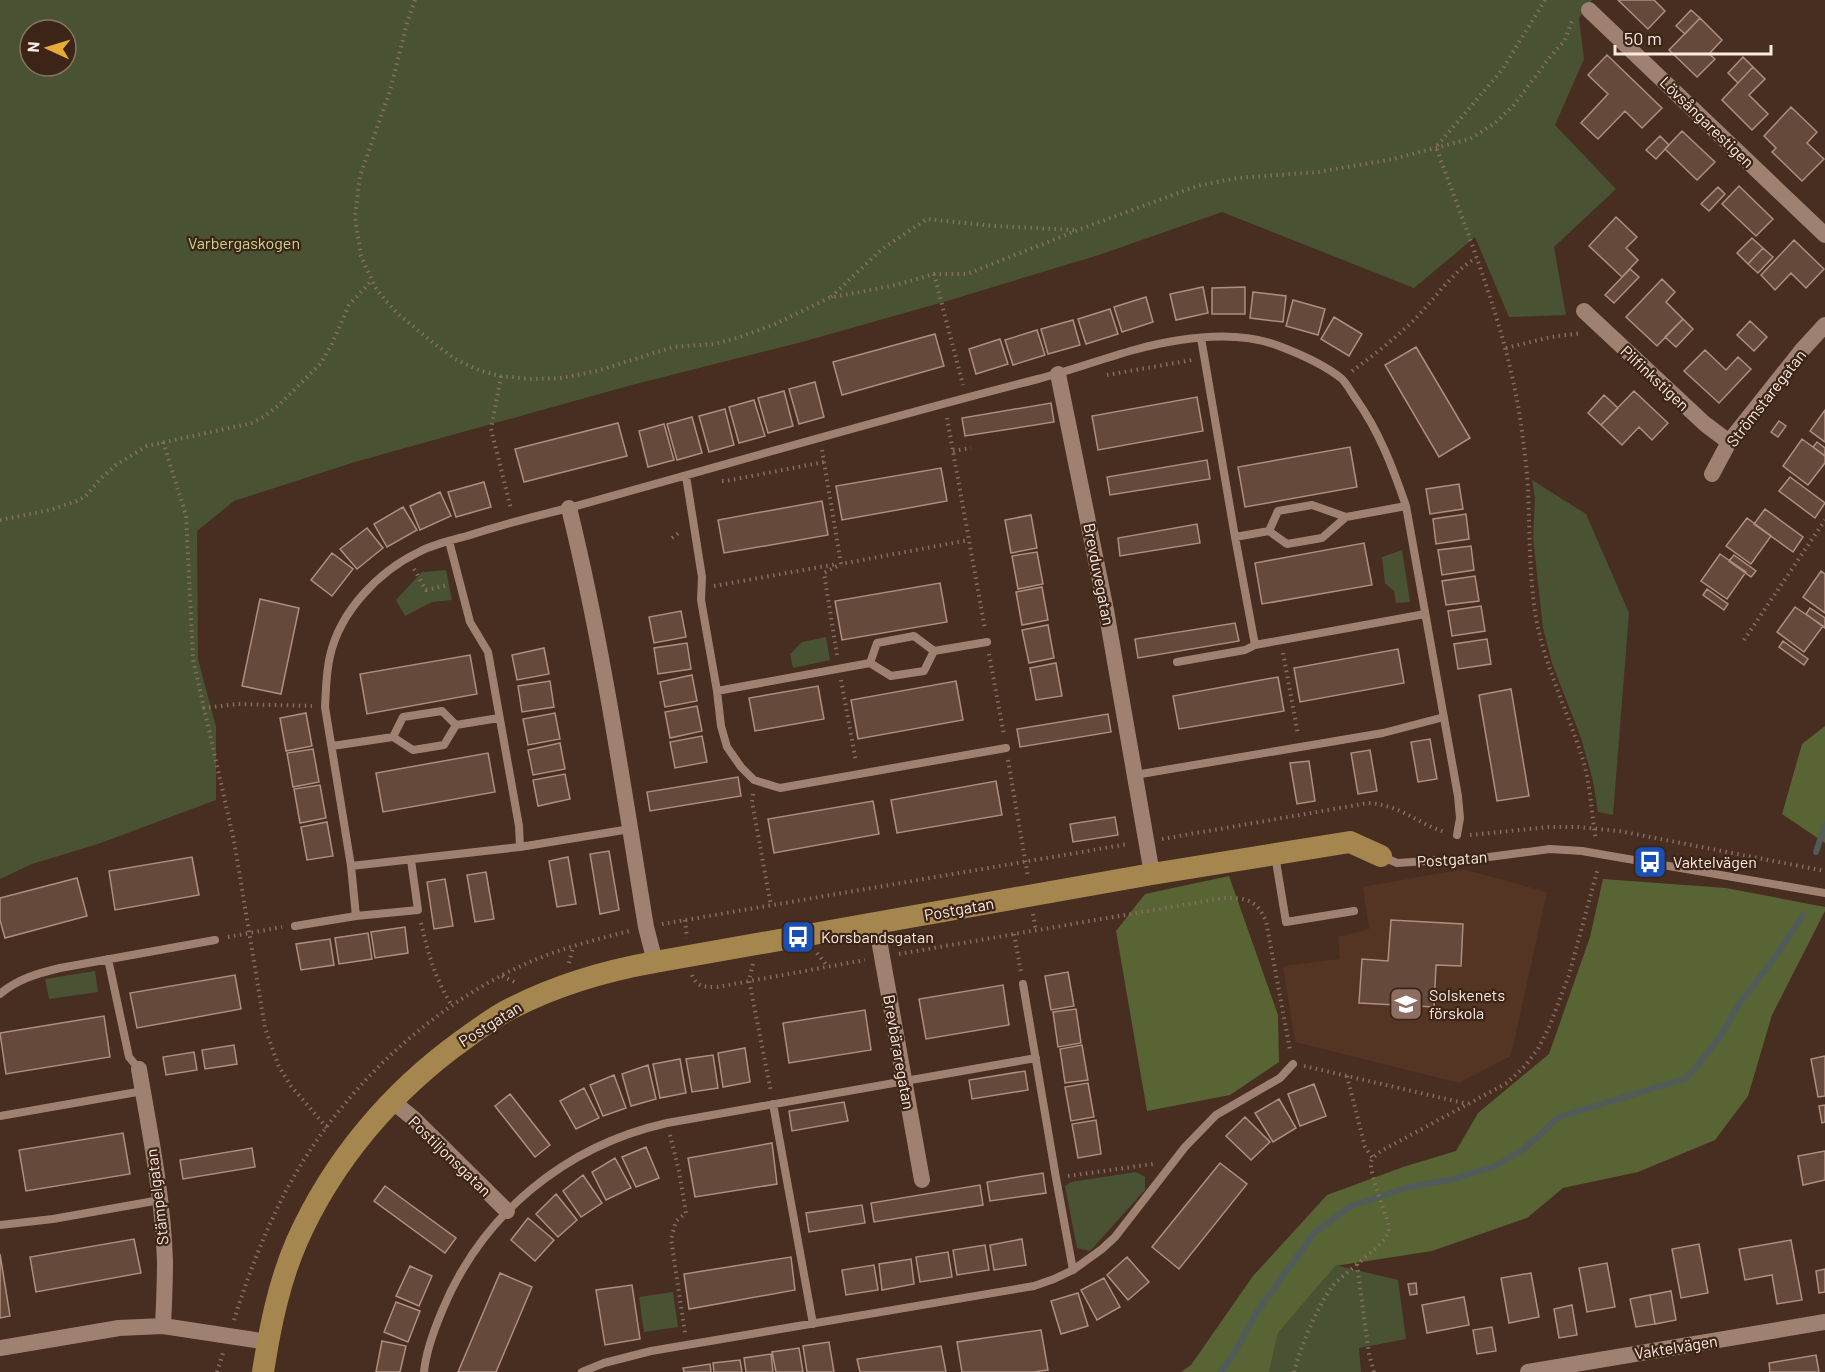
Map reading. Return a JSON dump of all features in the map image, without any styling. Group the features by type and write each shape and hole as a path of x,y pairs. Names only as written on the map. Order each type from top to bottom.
{"street":[{"name":"Lövsångarestigen","path":"1582,10 1825,235"},
{"name":"Pilfinkstigen","path":"1584,311 1705,424 1729,442"},
{"name":"Strömstaregatan","path":"1712,474 1729,442 1802,350 1825,325"},
{"name":"Brevduvegatan","path":"1058,374 1106,610 1152,874"},
{"path":"569,508 599,650 646,927 655,962"},
{"name":"Postgatan","path":"263,1372 282,1282 297,1241 347,1155 366,1130 421,1072 507,1010 539,995 616,969 1152,874 1350,842 1381,856"},
{"name":"Brevbäraregatan","path":"876,923 922,1180"},
{"name":"Stämpelgatan","path":"139,1069 160,1200 165,1262 163,1326"},
{"name":"Postiljonsgatan","path":"392,1101 507,1211"},
{"name":"Vaktelvägen","path":"1528,1372 1825,1322"},
{"path":"0,1348 119,1328 163,1326 268,1342"}],"lane":[{"path":"356,916 351,866 325,706 326,681 330,655 342,625 354,605 393,568 420,551 515,521 1058,374 1133,350 1201,338 1237,337 1276,345 1315,362 1342,380 1368,416 1390,459 1406,506 1458,796 1460,818 1457,835"},
{"path":"1201,338 1256,645"},
{"path":"686,476 702,577 700,600 717,691 721,726 727,747 741,767 754,780 780,788 1006,748"},
{"path":"1269,531 1278,511 1312,505 1346,517 1406,506"},
{"path":"1235,537 1269,531 1287,544 1322,538 1346,517"},
{"path":"449,541 470,622 488,652 519,826 520,847"},
{"path":"1177,662 1245,650 1280,640 1425,614"},
{"path":"870,663 877,643 914,636 934,651 987,642"},
{"path":"717,691 870,663 891,676 924,671 934,651"},
{"path":"393,737 403,717 442,711 456,725"},
{"path":"1135,775 1383,733 1444,717"},
{"path":"332,746 393,737 413,750 444,744 456,725 499,718"},
{"path":"351,866 520,847 630,829"},
{"name":"Postgatan","path":"1381,856 1397,863 1489,857 1550,849 1598,852 1825,893"},
{"path":"1275,854 1286,922 1354,911"},
{"path":"295,926 356,916 418,910 411,860"},
{"path":"0,994 12,985 41,973 215,940"},
{"path":"108,959 129,1057 139,1069"},
{"path":"1023,984 1073,1270"},
{"path":"424,1372 436,1326 459,1275 473,1254 507,1211 527,1191 572,1160 621,1137 667,1123 1036,1058"},
{"path":"582,1372 604,1363 651,1352 1034,1286 1054,1279 1088,1261 1115,1237 1185,1147 1216,1115 1280,1078 1293,1064"},
{"path":"0,1116 143,1091"},
{"path":"773,1104 813,1324"},
{"path":"0,1226 160,1200"}],"path":[{"path":"415,0 390,91 365,157 356,196 356,232 361,256 372,280 386,301 398,314 436,345 470,367 501,376 531,379 561,378 597,371 673,347 714,344 737,338 773,325 829,298 896,285 934,274 957,275 975,272 1078,230 1197,186 1237,178 1318,172 1393,159 1470,139 1495,123 1513,106 1565,40 1582,10"},
{"path":"1436,147 1502,70 1545,0"},
{"path":"1294,1372 1298,1355 1331,1288 1349,1269 1386,1238 1389,1232 1372,1171 1373,1159 1381,1151 1507,1083 1525,1066 1538,1049 1569,975 1599,864 1590,792 1583,760 1547,663 1533,601 1526,466 1521,423 1506,348 1497,315 1436,147"},
{"path":"829,298 882,249 927,219 994,226 1078,230"},
{"path":"1342,380 1413,321 1464,265 1476,258"},
{"path":"934,274 967,397"},
{"path":"0,520 50,510 77,501 86,496 116,465 147,446 252,423 272,410 320,364 334,340 349,305 372,280"},
{"path":"1506,348 1603,328"},
{"path":"1096,362 1105,375 1204,358"},
{"path":"501,376 491,429 515,521"},
{"path":"945,404 1026,862 1036,931"},
{"path":"821,437 841,564"},
{"path":"163,442 186,516 190,639 193,659 234,841 265,1028 279,1067 291,1086 327,1128"},
{"path":"953,451 971,448"},
{"path":"686,476 726,481 824,462"},
{"path":"1744,640 1825,520"},
{"path":"701,588 969,540"},
{"path":"408,558 426,590 461,582"},
{"path":"841,564 824,573 858,774"},
{"path":"1280,640 1300,747"},
{"path":"203,708 237,704 325,706"},
{"path":"754,780 752,802 771,906"},
{"path":"1160,839 1368,803 1395,807 1436,830 1457,835 1549,827 1594,829 1623,832 1825,871"},
{"path":"1623,832 1623,842"},
{"path":"659,925 1134,843"},
{"path":"1688,854 1694,846"},
{"path":"685,920 688,956 693,978 702,987 717,987 1223,898 1240,898 1257,905 1266,921 1293,1064 1468,1104"},
{"path":"418,910 432,969 452,1006 462,998 537,959 638,928"},
{"path":"215,940 295,926"},
{"path":"1014,934 1023,984"},
{"path":"569,963 573,947"},
{"path":"813,948 828,967"},
{"path":"502,976 517,983"},
{"path":"749,980 773,1104"},
{"path":"1347,1076 1365,1147 1373,1159"},
{"path":"667,1123 679,1171 686,1213 676,1221 671,1239 687,1346"},
{"path":"1056,1178 1174,1161"},
{"path":"1357,1264 1369,1354 1374,1372"},
{"path":"216,1372 225,1345"}],"shaded area":[{"name":"Solskenets förskola","path":"1463,869 1547,892 1511,1056 1459,1083 1295,1042 1283,966 1340,959 1338,937 1369,929 1363,887"}],"green space":[{"name":"Varbergaskogen","path":"0,0 1592,0 1579,18 1584,59 1555,125 1616,189 1554,247 1566,315 1509,317 1475,237 1414,288 1222,212 1099,255 947,301 355,462 234,501 197,531 198,659 216,727 216,800 98,844 32,864 0,879"},
{"path":"1532,480 1586,514 1629,613 1613,815 1598,812 1593,781 1581,738 1552,663 1543,628 1533,538 1535,498"},
{"path":"1402,550 1410,602 1396,603 1394,591 1385,583 1382,557"},
{"path":"446,570 452,600 432,602 405,616 396,600 422,572"},
{"path":"826,637 830,660 793,668 790,654 802,642"},
{"path":"1825,726 1825,843 1782,814 1802,744"},
{"path":"1229,876 1278,1015 1279,1062 1230,1095 1147,1111 1116,931 1145,894"},
{"path":"1603,879 1726,888 1825,907 1772,1015 1748,1096 1715,1140 1638,1172 1563,1188 1527,1218 1432,1251 1335,1266 1278,1333 1269,1372 1181,1372 1191,1365 1253,1276 1327,1195 1403,1167 1456,1151 1478,1113 1549,1054 1590,937"},
{"path":"95,971 98,992 49,999 45,979"},
{"path":"1136,1172 1145,1177 1145,1190 1090,1251 1077,1248 1065,1186 1071,1182"},
{"path":"1335,1265 1398,1280 1406,1339 1359,1348 1361,1372 1269,1372 1278,1333"},
{"path":"673,1292 678,1327 644,1332 639,1297"}],"building":[{"path":"1618,0 1654,0 1665,11 1648,29"},
{"path":"1691,10 1700,18 1685,34 1676,26"},
{"path":"1700,18 1722,40 1709,54 1715,59 1697,77 1669,50"},
{"path":"1607,55 1662,108 1642,128 1625,111 1598,139 1581,123 1608,94 1588,75"},
{"path":"1743,57 1753,67 1738,83 1728,73"},
{"path":"1753,67 1765,79 1749,95 1768,114 1752,130 1722,100"},
{"path":"1791,107 1817,132 1807,143 1824,159 1802,181 1772,152 1776,148 1764,136"},
{"path":"1682,131 1715,162 1697,180 1665,149"},
{"path":"1660,136 1669,145 1656,159 1646,150"},
{"path":"1739,186 1773,219 1756,236 1722,204"},
{"path":"1718,187 1725,194 1709,211 1701,204"},
{"path":"1616,217 1637,237 1626,248 1638,260 1622,277 1589,246"},
{"path":"1752,238 1763,248 1748,264 1737,253"},
{"path":"1794,240 1824,269 1806,288 1791,273 1775,290 1761,275"},
{"path":"1763,248 1773,257 1758,273 1748,264"},
{"path":"1630,269 1639,277 1614,303 1605,295"},
{"path":"1662,279 1675,292 1666,302 1683,319 1657,346 1626,317"},
{"path":"1203,287 1208,313 1176,320 1170,294"},
{"path":"1245,287 1245,314 1212,314 1212,288"},
{"path":"1253,292 1286,296 1283,322 1250,318"},
{"path":"1146,297 1153,322 1122,332 1114,307"},
{"path":"1293,300 1325,309 1318,335 1286,326"},
{"path":"1110,309 1118,334 1086,344 1078,319"},
{"path":"1334,317 1362,334 1349,356 1321,339"},
{"path":"1683,319 1693,329 1676,347 1665,337"},
{"path":"1073,320 1080,345 1048,354 1041,329"},
{"path":"1750,321 1767,337 1754,351 1737,335"},
{"path":"1037,330 1045,355 1013,365 1005,340"},
{"path":"935,334 944,366 842,395 833,362"},
{"path":"1000,339 1008,364 976,374 969,349"},
{"path":"1416,347 1470,438 1439,457 1385,365"},
{"path":"1705,350 1726,370 1738,357 1751,369 1719,403 1684,371"},
{"path":"815,382 824,417 799,424 789,389"},
{"path":"784,391 793,426 768,433 758,398"},
{"path":"1634,391 1668,423 1652,440 1639,427 1622,445 1601,425"},
{"path":"1604,395 1618,408 1601,425 1588,413"},
{"path":"1197,397 1203,431 1098,450 1092,416"},
{"path":"754,400 765,436 739,443 729,407"},
{"path":"1051,403 1054,422 965,436 962,418"},
{"path":"725,409 734,445 709,452 699,416"},
{"path":"1825,410 1825,442 1810,431"},
{"path":"692,417 702,453 677,460 667,424"},
{"path":"1779,421 1786,426 1778,437 1771,432"},
{"path":"618,423 627,456 524,482 515,449"},
{"path":"664,424 674,460 648,467 639,431"},
{"path":"1802,439 1825,456 1825,463 1808,485 1783,466"},
{"path":"1817,442 1825,448 1825,456 1813,447"},
{"path":"1350,447 1357,487 1245,507 1238,467"},
{"path":"1207,460 1210,479 1110,495 1107,477"},
{"path":"941,468 947,501 842,520 836,486"},
{"path":"1790,477 1825,503 1815,518 1779,491"},
{"path":"484,482 491,507 456,517 448,492"},
{"path":"1459,484 1463,509 1430,514 1426,489"},
{"path":"440,492 451,516 420,530 410,506"},
{"path":"822,501 828,535 724,553 718,520"},
{"path":"403,507 417,530 387,547 374,524"},
{"path":"1765,509 1803,537 1793,552 1754,524"},
{"path":"1466,514 1469,539 1436,544 1433,519"},
{"path":"1031,515 1037,548 1011,553 1005,520"},
{"path":"1747,518 1771,536 1751,564 1726,546"},
{"path":"1197,524 1200,543 1120,556 1118,538"},
{"path":"367,528 383,548 357,569 340,549"},
{"path":"1364,543 1372,585 1262,604 1255,563"},
{"path":"1471,546 1474,570 1442,575 1438,550"},
{"path":"1037,552 1043,584 1018,589 1012,556"},
{"path":"332,553 353,569 332,596 311,580"},
{"path":"1720,554 1746,572 1727,599 1701,581"},
{"path":"1734,555 1756,571 1751,577 1729,561"},
{"path":"1821,571 1825,574 1825,613 1803,597"},
{"path":"1475,576 1479,601 1446,605 1442,581"},
{"path":"940,583 947,622 842,640 835,601"},
{"path":"1042,587 1048,620 1022,625 1016,592"},
{"path":"1707,589 1728,604 1724,610 1703,595"},
{"path":"260,599 299,608 281,694 242,686"},
{"path":"1481,606 1485,631 1452,636 1448,611"},
{"path":"1795,607 1823,626 1804,652 1777,632"},
{"path":"1810,608 1825,618 1825,628 1806,614"},
{"path":"681,611 686,637 654,643 649,617"},
{"path":"1235,623 1239,641 1138,658 1135,639"},
{"path":"1048,625 1054,658 1029,663 1022,630"},
{"path":"1487,639 1491,664 1458,669 1454,644"},
{"path":"1783,641 1808,659 1804,665 1779,647"},
{"path":"687,643 691,669 658,674 654,648"},
{"path":"544,648 549,674 517,680 512,655"},
{"path":"1398,649 1404,683 1300,702 1294,668"},
{"path":"470,655 477,694 367,714 360,674"},
{"path":"1056,663 1062,696 1036,700 1030,668"},
{"path":"692,675 697,701 665,707 660,682"},
{"path":"1278,677 1284,711 1179,729 1173,696"},
{"path":"550,681 554,707 522,712 518,686"},
{"path":"956,681 963,720 858,739 851,700"},
{"path":"818,686 824,719 755,731 749,698"},
{"path":"1511,689 1529,796 1497,801 1479,695"},
{"path":"697,706 702,731 670,738 665,712"},
{"path":"306,713 312,746 286,751 280,718"},
{"path":"555,713 560,739 528,745 523,719"},
{"path":"1108,714 1111,732 1020,747 1017,729"},
{"path":"702,736 707,762 675,768 670,742"},
{"path":"1430,739 1437,779 1418,782 1411,742"},
{"path":"560,743 565,769 533,775 528,750"},
{"path":"313,749 319,782 293,787 287,753"},
{"path":"1370,750 1377,791 1358,794 1351,753"},
{"path":"488,753 495,792 383,812 376,773"},
{"path":"1309,761 1315,801 1297,804 1290,763"},
{"path":"565,774 570,799 538,806 533,780"},
{"path":"738,777 741,796 650,811 647,792"},
{"path":"996,781 1002,815 897,833 891,800"},
{"path":"320,785 326,818 300,823 294,789"},
{"path":"873,801 879,834 774,853 768,819"},
{"path":"1115,817 1118,835 1073,842 1070,824"},
{"path":"327,822 333,856 307,860 301,827"},
{"path":"609,851 619,910 600,914 590,854"},
{"path":"192,857 199,895 115,910 109,871"},
{"path":"568,857 576,904 557,907 549,861"},
{"path":"486,872 494,919 475,922 467,875"},
{"path":"77,878 87,916 5,938 0,920 0,898"},
{"path":"445,879 453,926 434,929 427,882"},
{"path":"1391,920 1463,924 1461,966 1436,965 1434,1007 1359,1003 1362,959 1388,961"},
{"path":"405,927 408,953 375,958 371,932"},
{"path":"368,933 372,959 339,964 335,938"},
{"path":"330,939 334,965 301,970 296,944"},
{"path":"1068,972 1074,1006 1051,1010 1045,976"},
{"path":"235,975 241,1009 137,1028 130,993"},
{"path":"1003,985 1009,1025 926,1039 919,999"},
{"path":"1076,1009 1081,1043 1058,1047 1053,1012"},
{"path":"865,1010 871,1050 789,1063 783,1023"},
{"path":"104,1016 110,1057 6,1074 0,1033"},
{"path":"234,1045 237,1064 205,1069 202,1050"},
{"path":"1082,1045 1088,1080 1065,1083 1060,1049"},
{"path":"745,1048 750,1082 723,1087 718,1053"},
{"path":"194,1052 197,1070 166,1075 163,1057"},
{"path":"713,1055 718,1088 692,1092 686,1059"},
{"path":"1825,1056 1825,1096 1818,1097 1811,1059"},
{"path":"680,1059 686,1093 660,1098 653,1064"},
{"path":"648,1065 656,1099 631,1106 622,1074"},
{"path":"1025,1071 1028,1090 972,1099 969,1080"},
{"path":"614,1075 626,1108 603,1116 590,1085"},
{"path":"1088,1083 1094,1117 1071,1121 1065,1087"},
{"path":"1314,1084 1326,1116 1300,1126 1288,1094"},
{"path":"584,1088 599,1118 576,1129 560,1101"},
{"path":"510,1094 550,1145 535,1157 495,1106"},
{"path":"1279,1099 1296,1128 1273,1142 1255,1113"},
{"path":"844,1102 848,1121 792,1131 789,1111"},
{"path":"1825,1105 1825,1122 1822,1123 1819,1106"},
{"path":"1245,1117 1270,1142 1251,1160 1226,1136"},
{"path":"1096,1120 1101,1154 1078,1158 1072,1124"},
{"path":"123,1133 130,1174 26,1191 19,1150"},
{"path":"772,1143 777,1184 695,1197 688,1158"},
{"path":"646,1147 659,1178 636,1187 622,1157"},
{"path":"252,1148 255,1167 183,1179 180,1160"},
{"path":"1825,1151 1825,1180 1803,1185 1798,1156"},
{"path":"615,1158 631,1188 606,1200 592,1172"},
{"path":"1220,1163 1247,1184 1179,1269 1152,1247"},
{"path":"1043,1173 1046,1193 990,1201 987,1182"},
{"path":"583,1175 602,1203 581,1217 563,1191"},
{"path":"980,1185 983,1205 874,1222 871,1203"},
{"path":"385,1186 456,1238 445,1253 374,1201"},
{"path":"556,1194 577,1220 558,1237 536,1214"},
{"path":"862,1205 865,1223 809,1232 806,1213"},
{"path":"528,1218 554,1240 535,1261 511,1240"},
{"path":"134,1239 141,1273 36,1292 30,1257"},
{"path":"1022,1239 1026,1265 994,1270 990,1245"},
{"path":"1791,1240 1802,1300 1777,1304 1772,1275 1745,1280 1739,1249"},
{"path":"1699,1244 1708,1293 1681,1298 1672,1249"},
{"path":"985,1245 989,1270 957,1275 953,1250"},
{"path":"948,1252 952,1277 920,1282 916,1257"},
{"path":"0,1254 10,1316 0,1318"},
{"path":"791,1257 795,1290 689,1309 684,1274"},
{"path":"1127,1257 1149,1282 1128,1300 1107,1275"},
{"path":"911,1259 914,1284 882,1290 879,1264"},
{"path":"1607,1263 1615,1307 1587,1312 1579,1268"},
{"path":"874,1265 878,1290 846,1295 842,1270"},
{"path":"410,1266 432,1276 419,1306 396,1296"},
{"path":"1825,1269 1825,1292 1819,1293 1816,1271"},
{"path":"500,1273 532,1287 496,1372 458,1372"},
{"path":"1531,1273 1539,1317 1509,1323 1501,1278"},
{"path":"1104,1278 1120,1307 1097,1320 1081,1290"},
{"path":"1416,1283 1417,1294 1410,1295 1408,1284"},
{"path":"632,1285 640,1339 605,1345 596,1290"},
{"path":"1671,1291 1676,1320 1655,1324 1650,1295"},
{"path":"1078,1293 1088,1326 1061,1334 1051,1301"},
{"path":"1650,1295 1655,1324 1636,1327 1630,1299"},
{"path":"1464,1297 1469,1325 1427,1333 1422,1305"},
{"path":"396,1302 420,1311 408,1342 384,1332"},
{"path":"1572,1305 1577,1335 1559,1338 1554,1309"},
{"path":"1492,1327 1496,1351 1477,1354 1473,1330"},
{"path":"1041,1330 1048,1370 962,1372 957,1342"},
{"path":"382,1341 406,1346 400,1372 376,1372"},
{"path":"829,1342 834,1372 807,1372 803,1346"},
{"path":"941,1346 946,1372 860,1372 857,1359"},
{"path":"799,1348 803,1372 776,1372 772,1352"},
{"path":"771,1354 773,1372 746,1372 744,1358"},
{"path":"1816,1355 1819,1372 1770,1372 1769,1363"},
{"path":"740,1360 742,1372 714,1372 713,1363"},
{"path":"710,1364 711,1372 684,1372 683,1368"}],"waterway":[{"path":"1816,852 1825,825"},
{"path":"1220,1372 1230,1360 1257,1312 1315,1232 1351,1206 1409,1187 1454,1179 1495,1166 1524,1149 1559,1117 1687,1078 1717,1041 1740,1003 1803,915"}],"place":[{"name":"Vaktelvägen","path":"1650,862"},
{"name":"Korsbandsgatan","path":"798,937"},
{"name":"Solskenets förskola","path":"1406,1004"}]}
